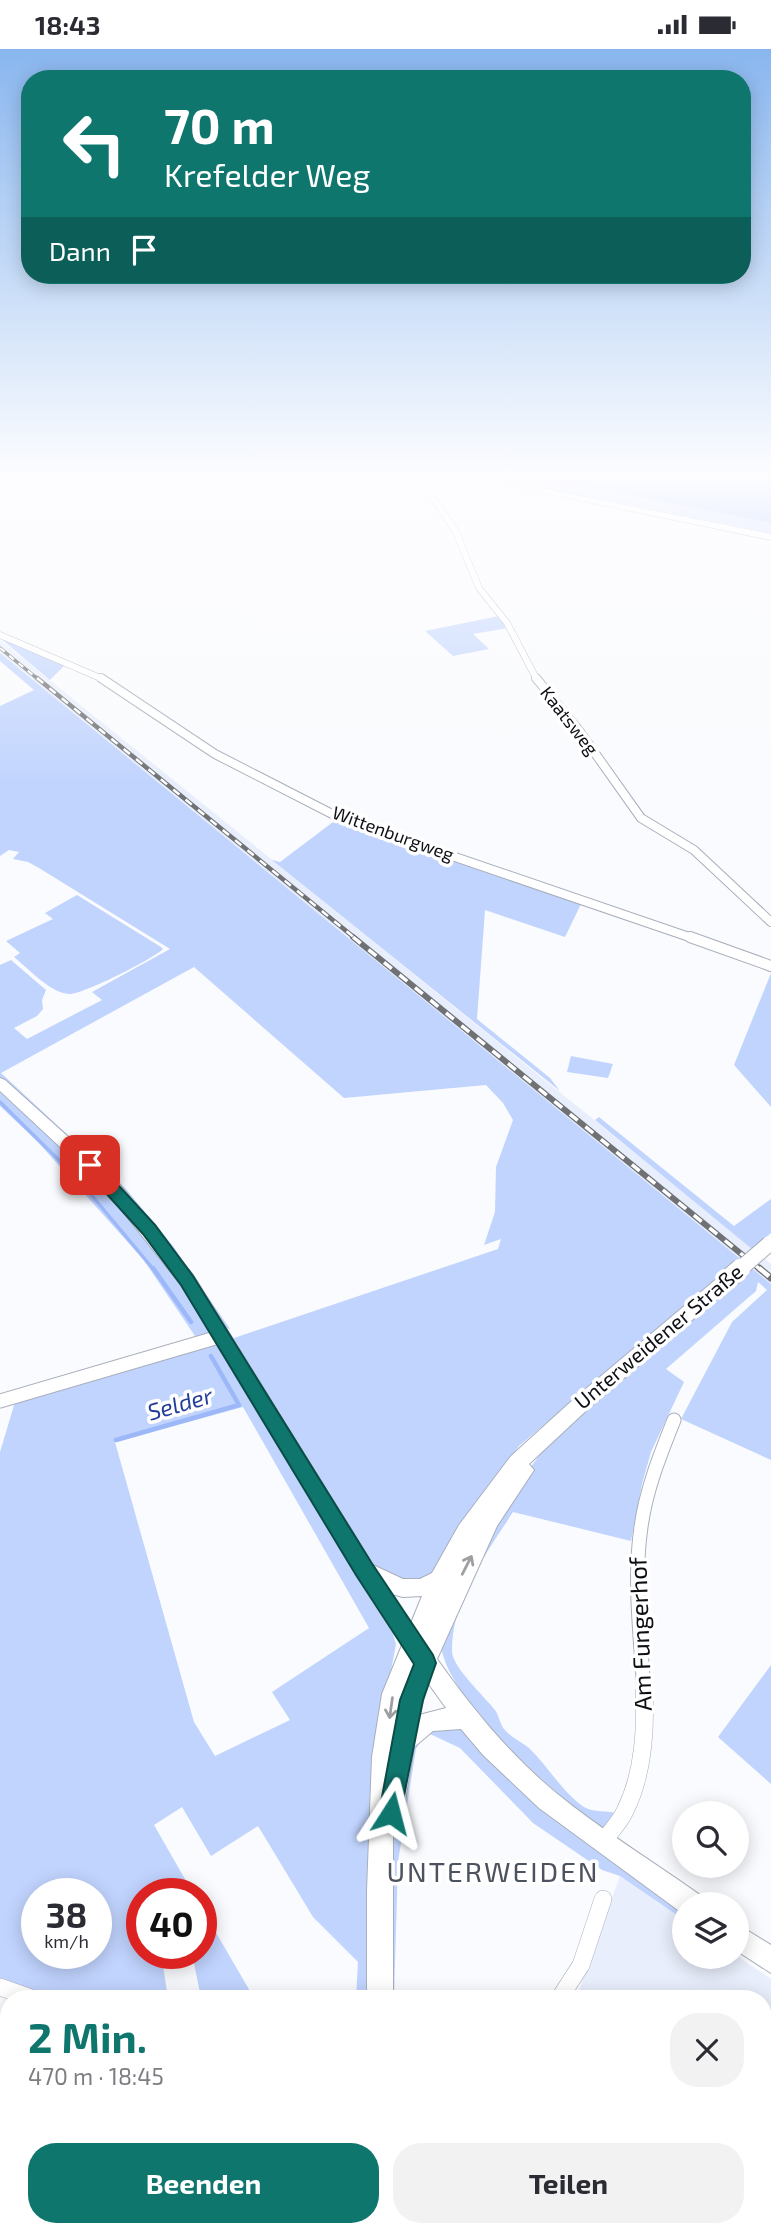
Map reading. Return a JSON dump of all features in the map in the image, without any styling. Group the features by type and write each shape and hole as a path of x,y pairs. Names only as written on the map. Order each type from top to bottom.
{"street":[{"name":"Kaatsweg","path":"476,580 507,623 536,678 580,732 642,818 694,850 771,922"},
{"name":"Wittenburgweg","path":"0,635 113,684 215,754 338,817 622,912 771,966"},
{"path":"0,1083 110,1184 149,1230 222,1336 363,1569 466,1719 491,1748 547,1800 674,1892"},
{"name":"Unterweidener Straße","path":"379,1891 419,1653 439,1579 482,1508 518,1462 582,1403 770,1243"},
{"path":"0,1401 222,1336"},
{"name":"Am Fungerhof","path":"603,1842 618,1827 627,1810 637,1774 645,1702 638,1618 638,1543 650,1480 674,1420"},
{"name":"Unterweidener Straße","path":"380,1990 379,1891 383,1757 393,1694 419,1653 490,1520 549,1434"},
{"path":"363,1569 402,1590 421,1589 439,1579"},
{"path":"404,1741 418,1727 433,1718 466,1719"},
{"path":"567,1990 603,1899"},
{"path":"749,1944 771,1960"}],"shaded area":[{"path":"499,616 508,628 473,634 489,649 453,656 425,631"},
{"path":"0,638 66,664 50,680"},
{"path":"0,640 739,1237 771,1264 771,1284 0,653"},
{"path":"0,653 771,1284 771,1460 681,1419 732,1322 767,1290 758,1282 756,1291 666,1369 684,1382 651,1452 631,1541 513,1512 467,1589 506,1501 546,1446 747,1273 735,1263 519,1446 461,1522 432,1573 421,1581 400,1584 378,1570 336,1508 231,1339 498,1249 501,1239 484,1245 495,1212 496,1167 513,1120 503,1103 486,1085 344,1098 194,967 1,1073 126,1189 173,1246 230,1329 225,1328 81,1149 0,1077 0,965 11,960 46,990 42,1000 43,1009 37,1016 14,1028 27,1039 102,1000 92,992 170,949 39,868 13,859 19,852 9,850 0,856 0,706 34,690 0,661"},
{"path":"337,819 582,902 565,937 485,910 477,1019 550,1078 560,1091 272,860 280,862"},
{"path":"77,895 163,949 117,976 76,993 62,993 47,985 14,957 20,953 6,941 53,919 45,913"},
{"path":"771,973 771,1107 734,1065"},
{"path":"571,1056 613,1064 608,1078 567,1072"},
{"path":"0,1089 106,1188 177,1276 210,1329 206,1337 197,1339 143,1259 36,1140 0,1106"},
{"path":"599,1117 734,1226 771,1199 771,1233 752,1249 595,1120"},
{"path":"212,1345 222,1347 393,1634 396,1644 390,1676 370,1990 356,1990 358,1962 313,1917 258,1826 211,1856 182,1807 154,1825 184,1878 126,1878 126,1969 163,1969 167,1990 26,1990 0,1981 0,1452 15,1402","holes":["243,1407 369,1628 272,1692 290,1720 215,1756 194,1722 115,1442"]},
{"path":"464,1596 452,1651 457,1665 495,1710 507,1732 529,1748 576,1801 588,1809 619,1814 608,1829 592,1823 528,1766 462,1693 448,1669 441,1647"},
{"path":"771,1665 771,1784 718,1737"},
{"path":"458,1725 672,1901 672,1912 620,1876 602,1870 533,1823 460,1748 430,1734 421,1740 416,1749 398,1862 394,1990 386,1990 389,1859 393,1823 414,1732"},
{"path":"620,1876 672,1912 672,1969 749,1969 749,1964 771,1979 771,1990 579,1990"},
{"path":"217,1934 249,1990 199,1990 195,1969 217,1969"}],"waterway":[{"name":"Selder","path":"0,1102 78,1179 154,1270"},
{"name":"Selder","path":"153,1268 191,1322"},
{"name":"Selder","path":"116,1440 239,1405 211,1356"}],"railway":[{"path":"0,648 39,680"},
{"path":"37,678 356,939"},
{"path":"353,937 761,1270"},
{"path":"759,1268 771,1278"}],"district":[{"name":"UNTERWEIDEN","path":"493,1872"}],"route":[{"path":"90,1165 149,1230 187,1280 363,1569 425,1663 411,1700 391,1813"}]}
